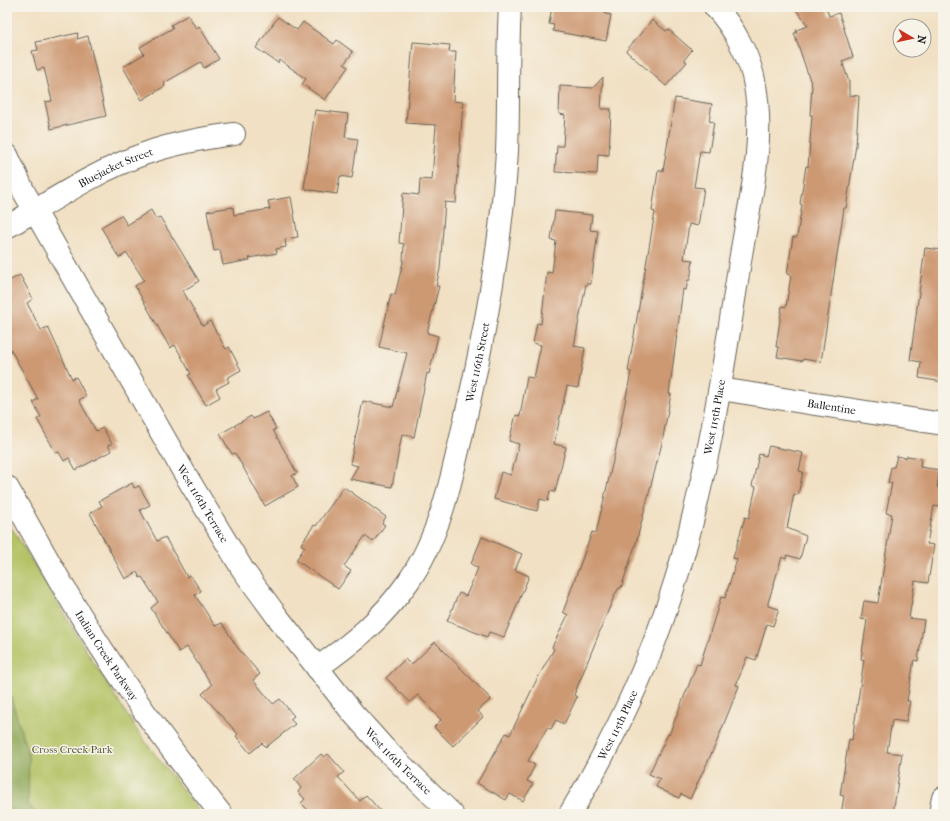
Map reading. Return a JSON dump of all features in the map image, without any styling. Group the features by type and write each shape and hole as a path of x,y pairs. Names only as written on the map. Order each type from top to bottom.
{"street":[{"name":"West 116th Street","path":"317,668 353,642 383,614 409,581 429,544 446,498 484,335 498,247 507,151 510,7"},
{"name":"West 115th Place","path":"570,814 602,756 640,676 670,599 694,522 720,390 759,138 755,85 744,52 722,15 715,7"},
{"name":"Bluejacket Street","path":"7,227 97,175 143,154 202,138 234,134"},
{"name":"West 116th Terrace","path":"7,155 34,211 182,469 243,570 352,712 385,749 452,814"},
{"name":"Ballentine","path":"720,390 943,424"},
{"name":"Indian Creek Parkway","path":"7,487 76,608 115,670 170,749 221,814"},
{"path":"940,814 943,798"}],"green space":[{"name":"Cross Creek Park","path":"7,520 89,655 138,732 201,814 7,814"},
{"path":"7,693 10,694 29,757 28,804 37,814 7,814"}],"building":[{"path":"552,7 606,7 605,14 611,15 606,41 553,31 554,25 549,24"},
{"path":"794,7 826,7 829,16 839,13 853,57 842,61 849,82 849,95 859,96 856,145 846,208 844,208 821,362 777,357 779,347 776,347 782,306 786,307 791,275 787,274 793,237 797,237 806,166 808,167 812,115 810,115 812,86 794,33 797,33 796,30 808,26"},
{"path":"188,15 196,28 199,26 219,59 204,68 201,62 164,83 165,86 142,100 123,67 144,54 140,47 173,28 171,25"},
{"path":"278,17 297,30 303,22 334,44 337,40 353,52 344,64 348,67 325,100 302,84 306,79 280,60 278,63 256,48"},
{"path":"652,20 666,31 668,29 692,50 684,60 687,62 666,86 626,51"},
{"path":"78,33 77,39 88,36 106,116 51,129 45,102 52,101 44,68 37,70 32,51 38,50 36,42"},
{"path":"413,42 450,45 449,52 456,52 453,101 463,102 456,203 445,202 440,269 436,286 439,286 427,333 438,336 429,374 427,373 414,437 402,434 392,487 350,479 358,466 350,464 363,401 393,407 407,353 379,347 391,294 395,295 403,262 404,244 399,243 403,193 419,195 420,179 432,180 436,125 406,123"},
{"path":"603,77 601,109 611,109 609,155 598,154 597,174 555,172 557,146 563,146 565,115 559,114 560,86 593,88"},
{"path":"675,98 712,104 709,121 714,122 709,152 700,151 694,187 704,188 698,226 689,224 684,259 693,260 690,280 688,280 686,290 683,289 669,394 671,394 662,443 636,543 621,588 619,588 615,594 574,695 577,697 564,724 556,720 551,729 547,728 528,761 535,765 527,781 533,784 523,801 510,794 506,800 477,783 506,733 510,735 536,681 554,649 552,647 568,615 563,612 592,532 596,533 616,448 631,372 628,371 655,212 652,211 658,171 663,171"},
{"path":"315,110 348,114 345,137 358,139 352,178 340,176 337,194 304,189"},
{"path":"291,197 298,237 285,239 286,247 276,249 277,253 223,265 220,250 214,251 207,211 233,207 234,215 270,209 268,201"},
{"path":"151,210 156,219 160,217 199,281 183,291 203,326 210,321 226,349 229,347 241,370 227,378 229,382 216,389 220,397 206,405 188,375 191,374 175,345 170,348 135,286 144,280 127,253 119,258 101,227 121,215 127,225"},
{"path":"555,211 592,215 590,230 598,231 591,284 586,284 574,346 585,348 578,388 567,386 554,444 566,447 555,492 550,491 548,501 540,499 537,511 494,499 501,472 511,475 519,444 509,441 516,415 520,416 527,377 534,378 541,345 533,343 537,323 541,324 547,272 552,273 556,241 551,240"},
{"path":"925,248 943,250 943,382 919,378 921,362 910,360"},
{"path":"20,275 33,299 27,303 41,330 48,327 72,379 76,377 86,396 79,400 96,431 103,428 112,444 108,445 111,451 76,470 69,458 64,461 59,452 56,453 37,419 41,417 33,402 38,399 7,343 7,282"},
{"path":"267,412 276,429 273,430 297,473 292,476 298,487 265,506 235,453 232,454 220,434 251,416 253,419"},
{"path":"769,446 803,453 799,471 803,472 798,495 794,494 787,528 806,536 800,559 787,555 786,559 782,557 768,603 768,606 779,609 773,626 767,624 756,660 747,657 736,685 739,686 715,746 690,799 681,794 679,798 656,787 660,779 649,774 668,734 669,735 697,664 700,665 721,597 725,598 737,559 733,558 745,517 749,518 756,487 752,486 759,454 766,456"},
{"path":"897,456 906,458 907,456 921,458 920,467 940,470 937,487 943,488 941,507 934,506 927,544 934,545 928,583 915,581 909,618 924,620 918,661 914,660 907,701 910,701 906,722 892,720 887,752 902,754 893,814 841,814 844,796 840,795 849,739 852,740 864,660 861,659 867,620 861,619 864,601 878,603 892,514 886,513 892,483 888,483 891,467 894,467"},
{"path":"132,483 134,488 139,486 150,505 140,510 157,541 165,537 187,577 190,575 201,591 195,595 215,626 222,623 237,647 260,674 253,680 273,704 280,699 294,716 290,719 295,724 266,747 262,743 250,753 236,736 238,734 202,694 212,685 187,647 179,652 151,608 158,602 142,577 140,578 137,572 125,579 90,513 102,506 99,501"},
{"path":"344,487 386,517 382,523 385,525 373,542 365,536 344,566 351,571 338,589 296,560 305,547 301,544"},
{"path":"482,537 522,554 515,570 529,576 504,637 489,632 487,637 447,621 459,593 466,596 478,568 471,564"},
{"path":"435,642 491,699 478,711 483,717 453,746 434,727 441,720 418,695 410,702 386,678 405,659 411,665"},
{"path":"321,754 324,757 328,754 344,772 338,777 360,801 366,795 383,814 312,814 301,803 305,799 298,792 301,788 294,779"}]}
